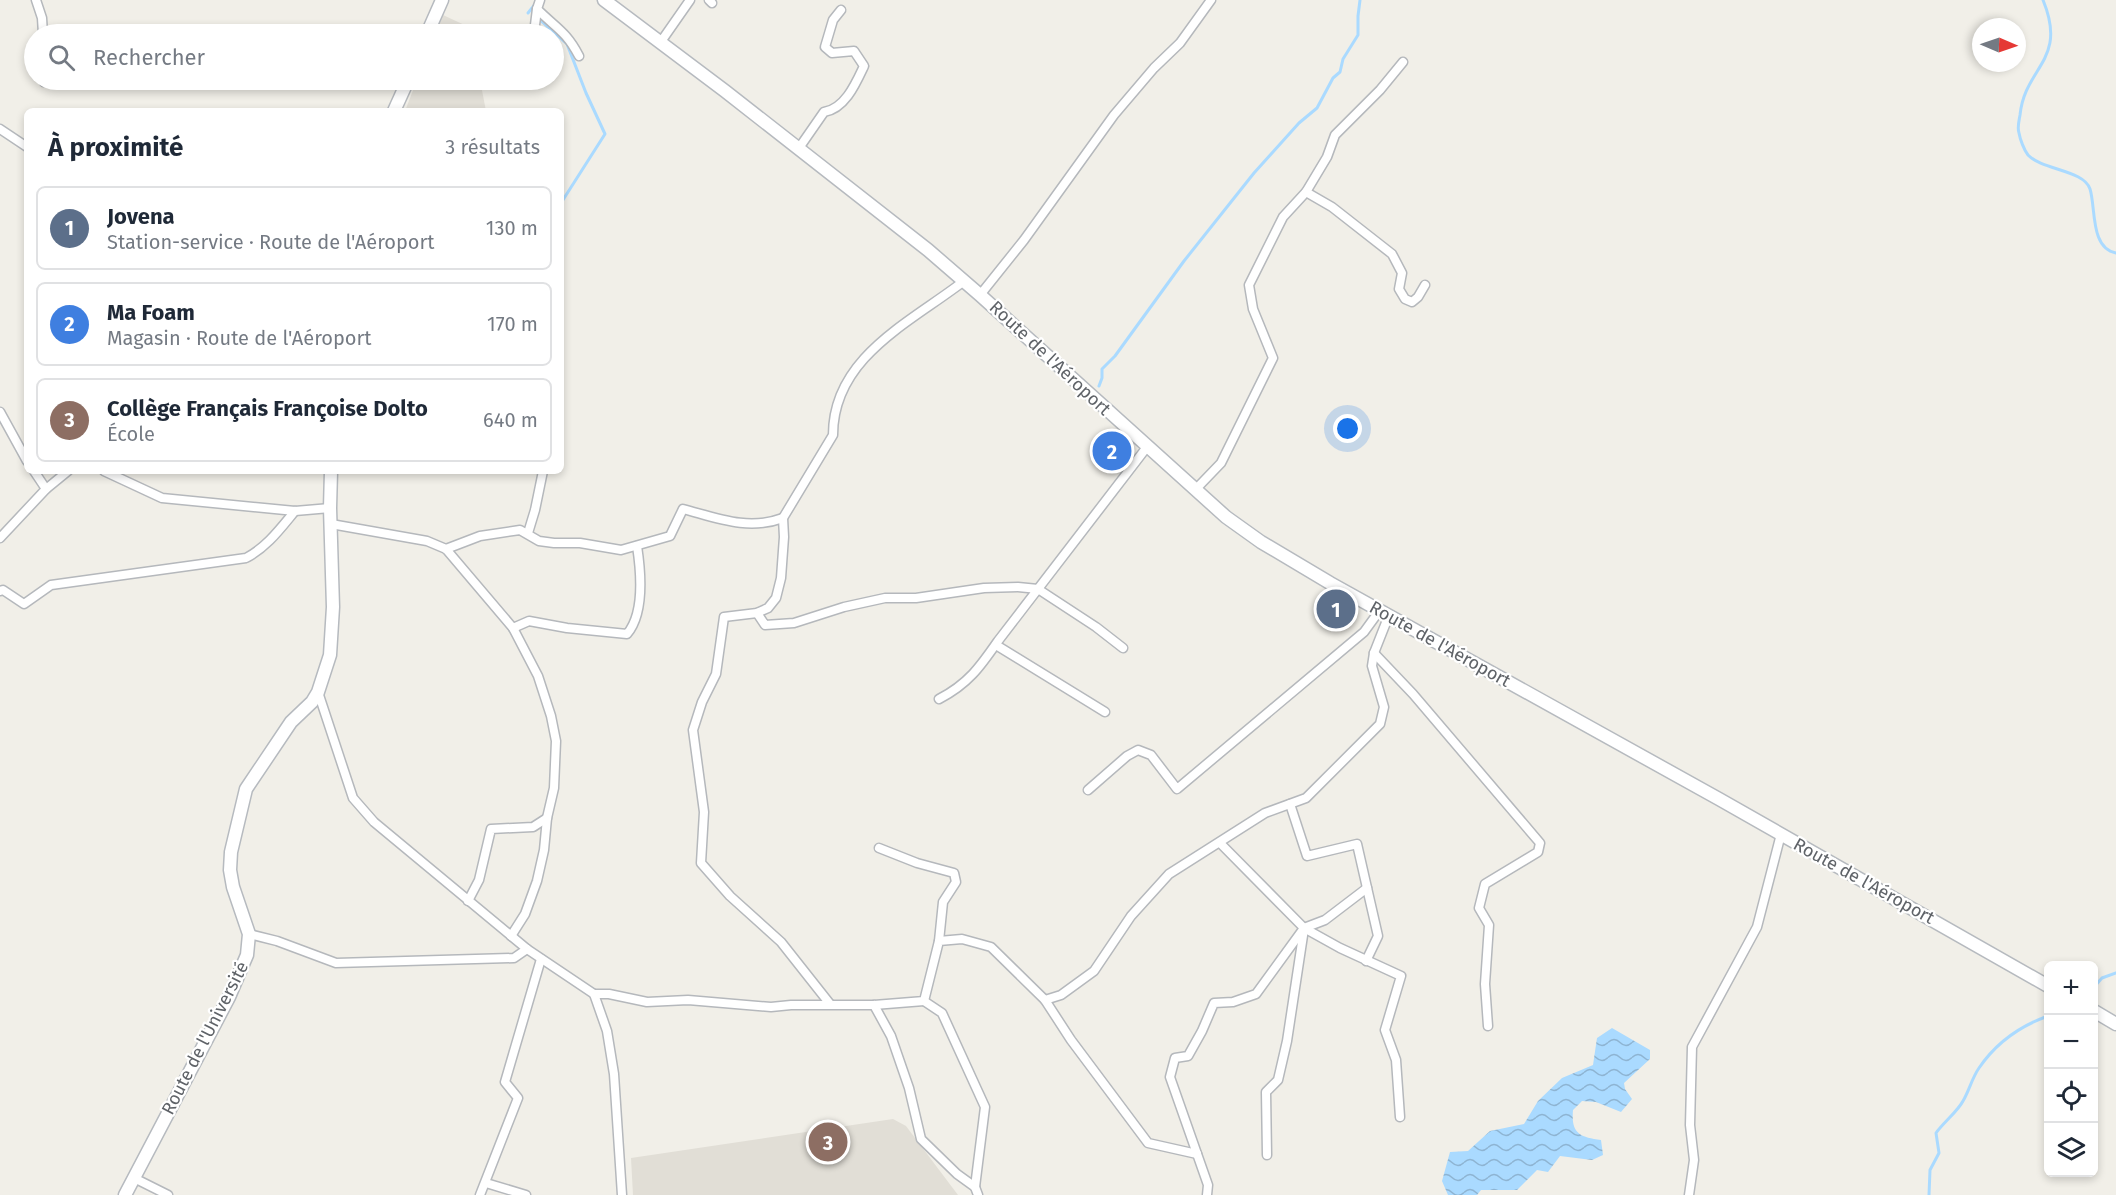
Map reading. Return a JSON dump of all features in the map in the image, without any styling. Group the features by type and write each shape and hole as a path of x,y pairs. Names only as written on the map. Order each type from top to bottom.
{"main road":[{"path":"431,24 442,0"},
{"name":"Route de l'Aéroport","path":"604,0 619,4 660,43 799,148 964,281 1226,517 1262,542 2044,983"},
{"path":"395,108 403,90"},
{"name":"Route de l'Université","path":"125,1195 229,997 248,955 249,934 236,897 230,870 231,852 246,789 291,722 312,702 318,692 330,655 333,607 331,474"},
{"path":"2098,1013 2116,1024"}],"street":[{"path":"36,0 43,24"},
{"path":"535,24 540,0"},
{"path":"660,43 690,0"},
{"path":"980,295 1024,240 1114,115 1154,68 1180,44 1209,1"},
{"path":"537,9 554,24"},
{"path":"799,148 824,112 837,109 855,85 864,66 854,51 832,53 825,47 833,20 841,10"},
{"path":"564,32 579,56"},
{"path":"1196,490 1221,463 1273,358 1253,309 1249,285 1282,217 1306,192 1327,157 1335,135 1380,90 1403,62"},
{"path":"0,129 24,145"},
{"path":"1306,192 1332,207 1392,254 1402,273 1399,289 1405,299 1412,302 1425,285"},
{"path":"830,1004 781,942 729,896 701,863 704,812 693,730 702,702 716,674 724,617 757,613 768,608 776,598 781,578 783,518 833,435 837,402 846,380 886,337 964,281"},
{"path":"0,412 24,456"},
{"path":"939,699 961,687 976,673 1147,447"},
{"path":"36,474 46,489"},
{"path":"0,538 46,489 64,474"},
{"path":"110,474 162,498 294,511 330,508"},
{"path":"528,533 542,474"},
{"path":"446,549 480,536 520,530 539,541 580,543 621,550 670,536 683,509 751,525 783,518"},
{"path":"0,591 3,590 24,604 51,585 246,558 259,551 271,540 294,511"},
{"path":"331,524 427,541 446,549 513,628 538,676 556,741 554,788 537,881 525,914 511,936"},
{"path":"513,628 529,621 567,628 627,634 634,627 639,599 640,570 637,546"},
{"path":"757,613 765,624 794,623 844,607 885,598 916,598 984,588 1018,587 1038,589 1096,627 1123,648"},
{"path":"1045,1000 1060,995 1095,971 1131,916 1169,874 1265,813 1306,798 1380,724 1384,707 1372,666 1385,613"},
{"path":"1088,790 1127,756 1138,750 1150,755 1177,789 1385,613"},
{"path":"996,645 1105,712"},
{"path":"1374,653 1413,694 1540,843 1538,852 1485,884 1479,908 1489,925 1485,984 1488,1026"},
{"path":"318,692 353,798 374,822 527,949 594,994 609,994 647,1002 688,1000 771,1007 830,1004 874,1005 924,1001 942,1013 985,1107 976,1191"},
{"path":"1290,804 1307,856 1357,844 1378,936 1366,961"},
{"path":"468,900 479,880 491,829 533,826 547,818"},
{"path":"1689,1195 1694,1160 1690,1125 1692,1047 1757,927 1780,834"},
{"path":"1220,843 1304,928 1366,961 1401,976 1385,1030 1396,1060 1400,1117"},
{"path":"879,848 917,863 954,873 956,882 943,902 939,941 924,1001"},
{"path":"1207,1195 1208,1185 1170,1077 1176,1058 1188,1056 1214,1003 1233,1002 1256,994 1304,928 1326,920 1367,888"},
{"path":"1267,1155 1266,1092 1278,1080 1287,1041 1304,928"},
{"path":"249,934 277,940 336,963 514,958 527,949"},
{"path":"939,941 962,939 991,947 1045,1000 1084,1058 1148,1143 1197,1154"},
{"path":"480,1195 518,1098 505,1082 541,959"},
{"path":"594,994 607,1031 614,1074 622,1195"},
{"path":"874,1005 894,1047 909,1088 921,1139 976,1191"},
{"path":"134,1178 168,1195"},
{"path":"486,1183 526,1195"}],"shaded area":[{"path":"443,15 462,24 439,24"},
{"path":"413,90 482,90 485,108 406,108"},
{"path":"893,1119 906,1126 958,1195 633,1195 631,1158"}],"water":[{"path":"1612,1028 1650,1050 1650,1059 1624,1083 1632,1099 1621,1112 1596,1102 1582,1101 1573,1110 1575,1129 1582,1135 1601,1140 1603,1155 1592,1160 1560,1156 1548,1172 1537,1170 1517,1190 1481,1190 1477,1195 1448,1195 1442,1181 1450,1152 1468,1151 1490,1131 1524,1124 1538,1101 1562,1078 1593,1065 1597,1038"}],"waterway":[{"path":"1099,386 1102,369 1115,356 1184,261 1254,173 1299,123 1317,108 1333,78 1340,72 1343,59 1358,35 1360,0"},
{"path":"2043,0 2051,37 2043,62 2023,98 2018,127 2020,138 2028,155 2034,160 2071,174 2086,183 2092,197 2098,236 2108,250 2116,253"},
{"path":"528,13 536,3"},
{"path":"539,19 545,24"},
{"path":"564,41 605,134 564,198"},
{"path":"2098,982 2102,978 2116,973"},
{"path":"1929,1195 1930,1170 1939,1153 1936,1133 1961,1105 1974,1076 1993,1051 2009,1036 2044,1018"}],"place":[{"name":"Ma Foam","path":"1112,451"},
{"name":"Jovena","path":"1336,609"},
{"name":"Collège Français Françoise Dolto","path":"828,1142"}]}
